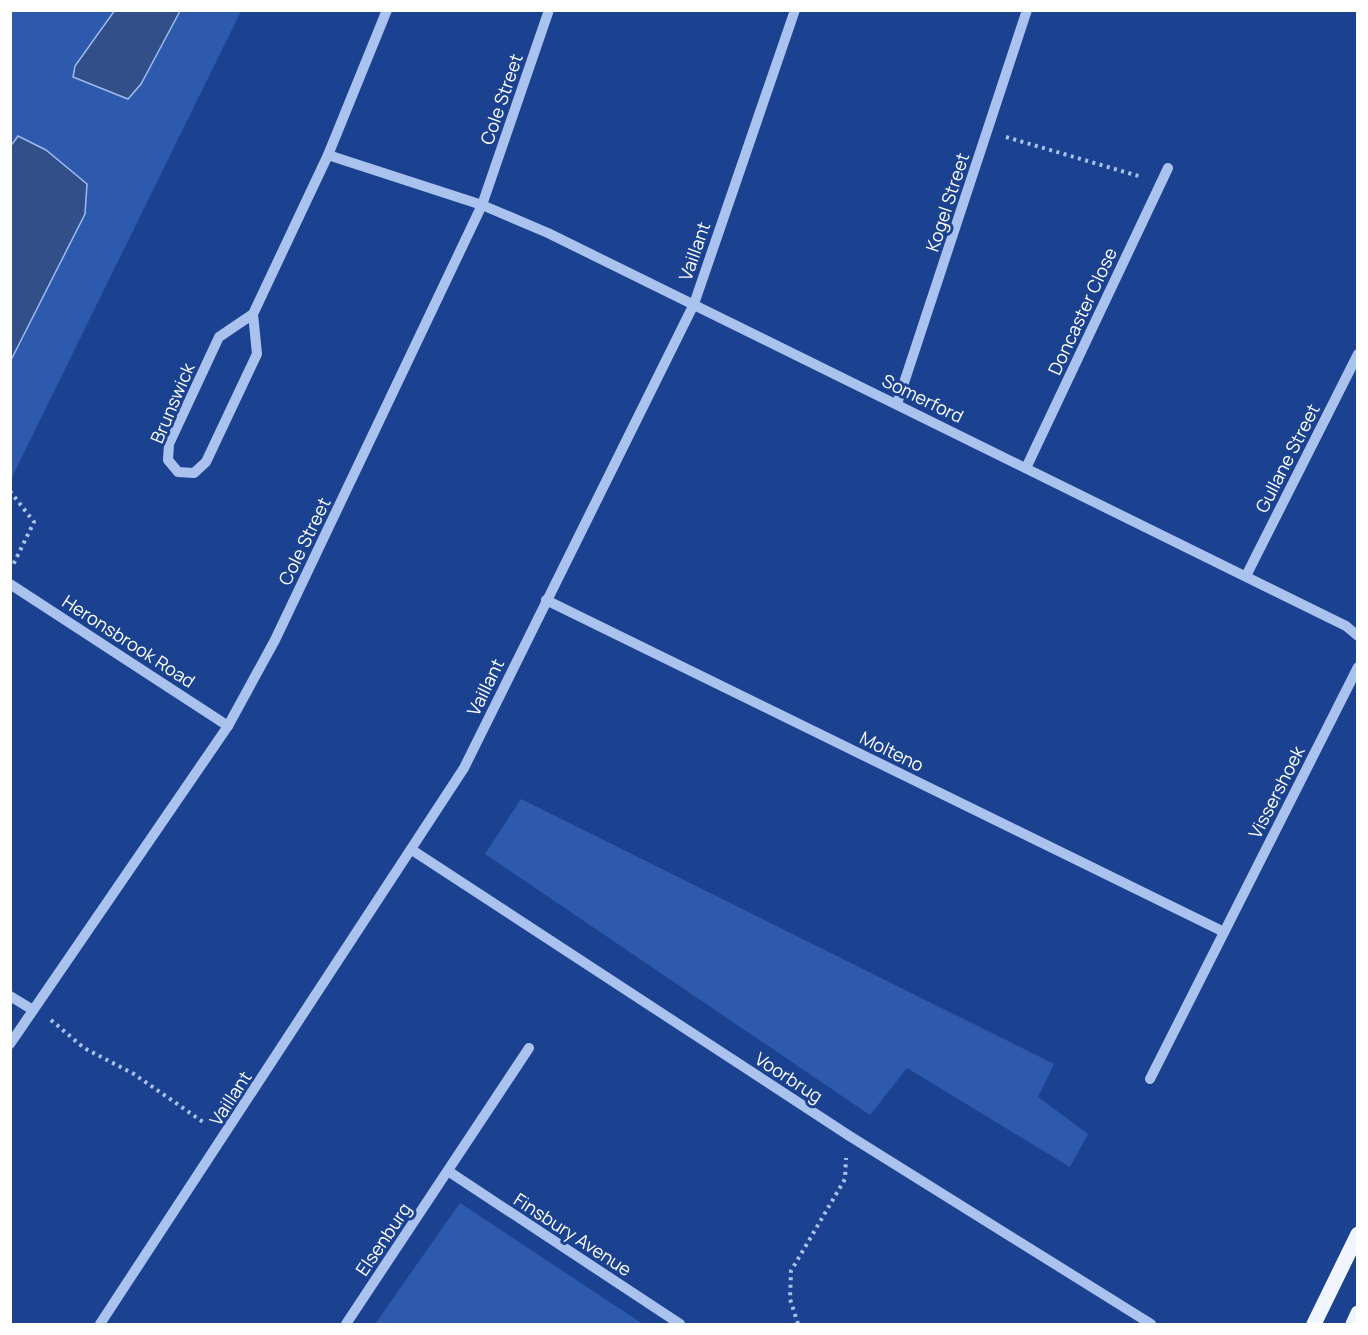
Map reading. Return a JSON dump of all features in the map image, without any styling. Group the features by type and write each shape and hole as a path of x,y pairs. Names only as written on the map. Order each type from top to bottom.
{"main road":[{"path":"1314,1324 1358,1234"},
{"path":"1353,1324 1358,1313"}],"street":[{"path":"253,314 328,155 387,10"},
{"name":"Cole Street","path":"10,1044 228,726 280,630 482,205 549,10"},
{"name":"Vaillant","path":"100,1324 464,768 694,304 795,10"},
{"name":"Kogel Street","path":"897,404 1027,10"},
{"path":"328,155 482,205"},
{"name":"Doncaster Close","path":"1026,468 1168,168"},
{"name":"Somerford","path":"482,205 548,233 694,304 1246,576 1346,626 1358,636"},
{"name":"Brunswick","path":"253,314 257,354 206,462 194,473 178,472 168,460 169,444 219,337 253,314"},
{"name":"Gullane Street","path":"1246,576 1358,354"},
{"name":"Heronsbrook Road","path":"10,584 228,726"},
{"name":"Molteno","path":"546,600 1224,932"},
{"name":"Vissershoek","path":"1150,1079 1358,667"},
{"name":"Voorbrug","path":"412,850 848,1135 1151,1324"},
{"path":"10,996 33,1010"},
{"name":"Elsenburg","path":"345,1324 529,1048"},
{"name":"Finsbury Avenue","path":"447,1171 680,1324"}],"path":[{"path":"988,131 1161,182"},
{"path":"10,491 34,522 10,571"},
{"path":"33,1010 52,1020 84,1048 134,1074 224,1137"},
{"path":"798,1324 790,1299 791,1271 844,1179 848,1135"}],"shaded area":[{"path":"115,10 180,11 141,84 128,99 73,77 75,66"},
{"path":"11,11 115,11 75,66 141,84 180,11 241,11 11,479 11,360 85,214 18,136 11,147"},
{"path":"18,136 46,150 87,184 85,214 11,360 10,147"},
{"path":"521,799 1054,1064 1038,1097 1088,1134 1070,1167 907,1068 870,1115 485,854"},
{"path":"460,1203 643,1324 375,1324"}]}
